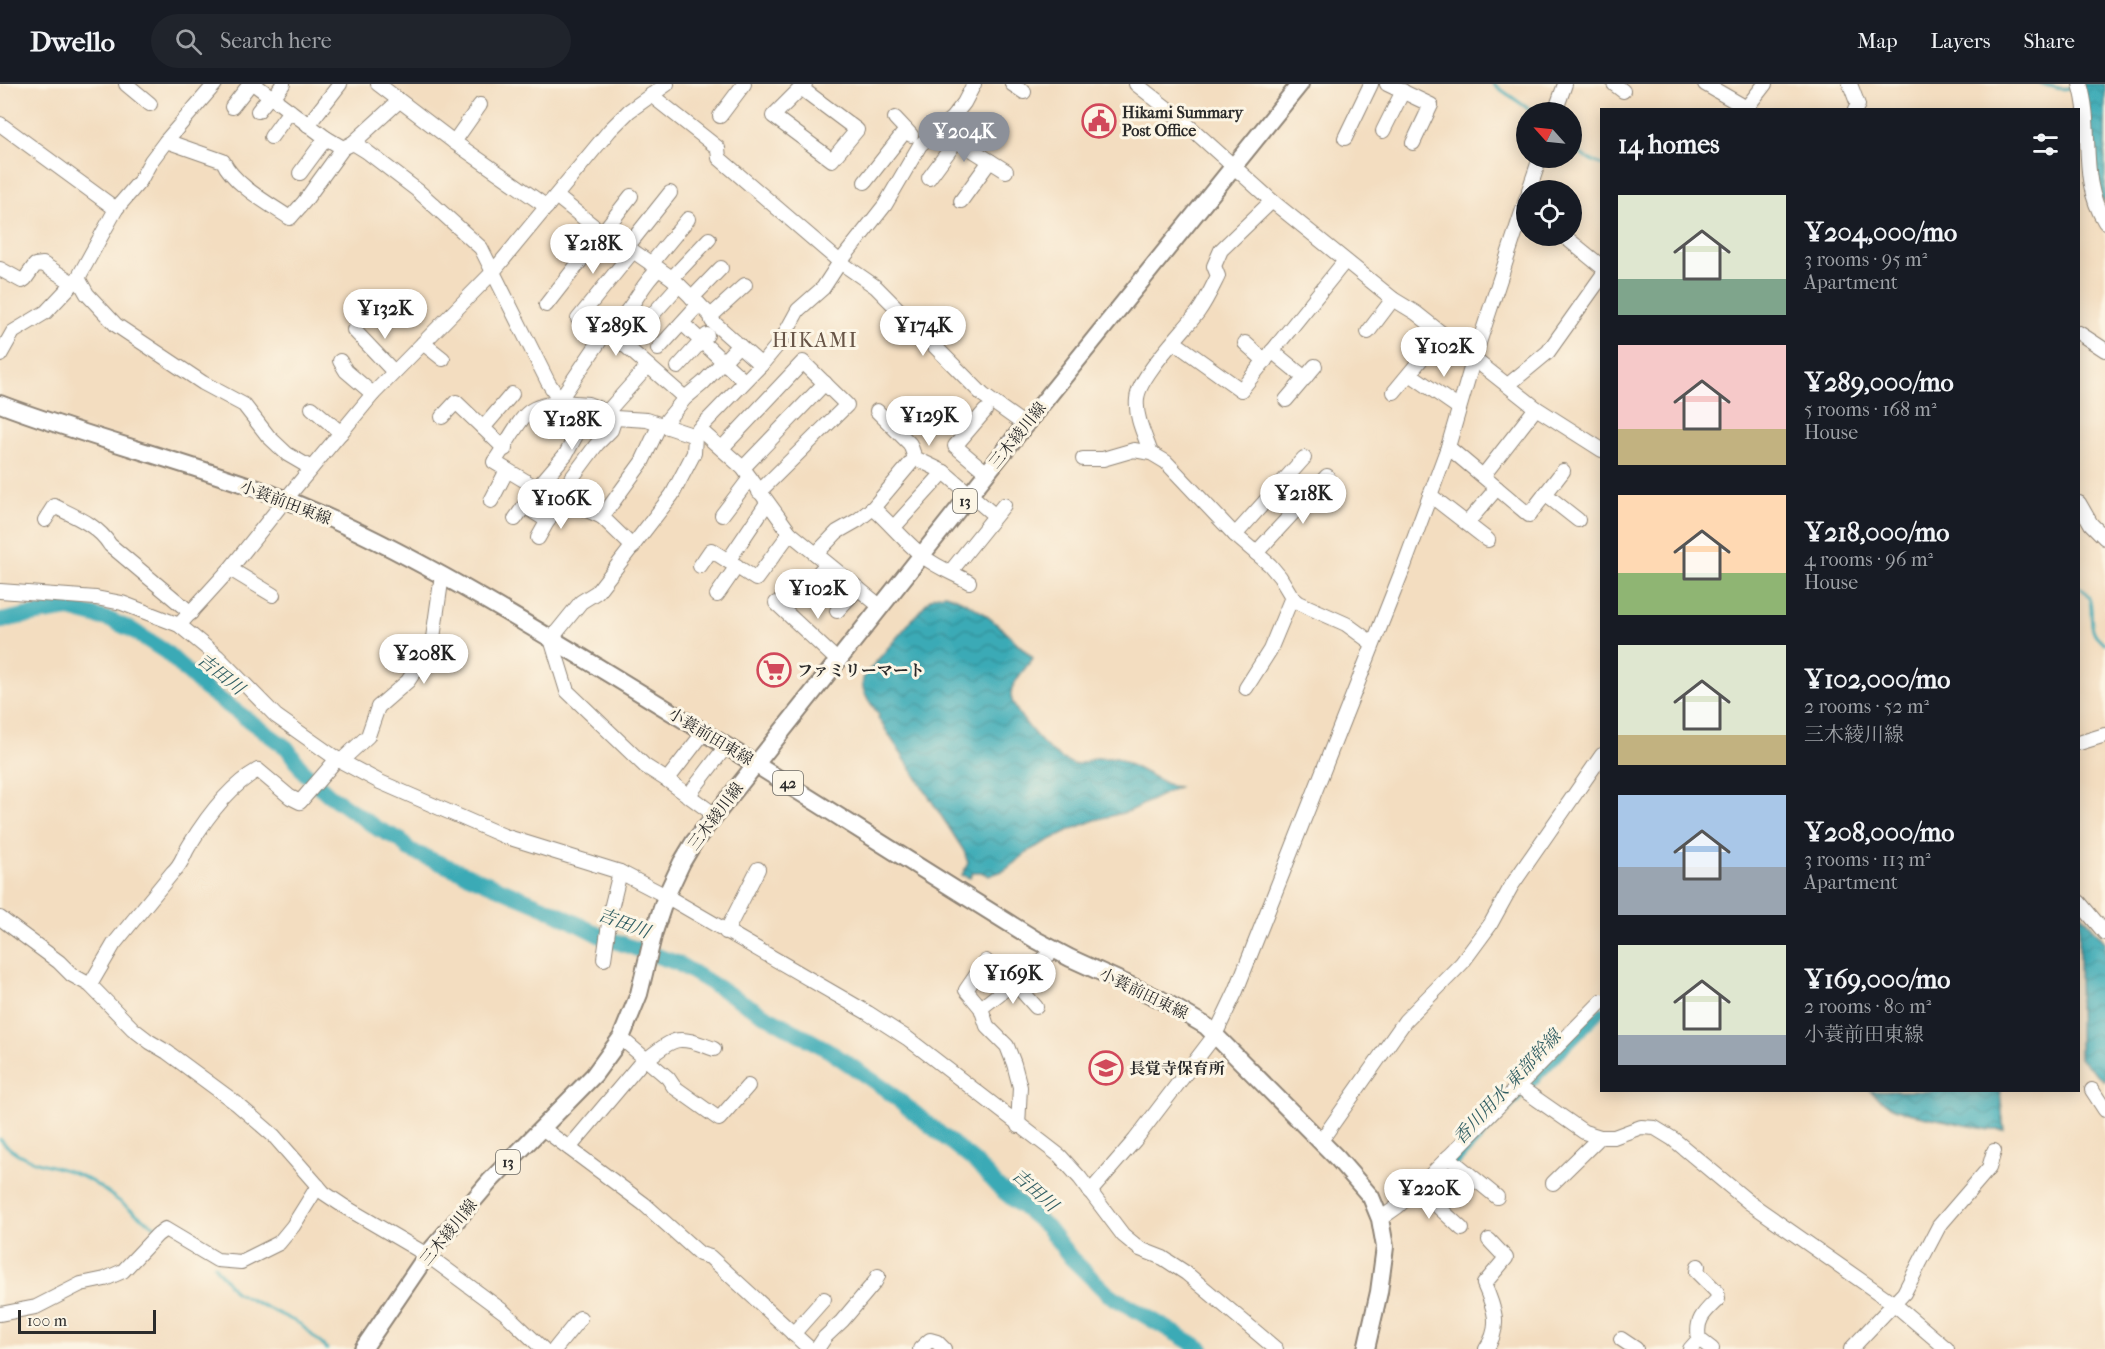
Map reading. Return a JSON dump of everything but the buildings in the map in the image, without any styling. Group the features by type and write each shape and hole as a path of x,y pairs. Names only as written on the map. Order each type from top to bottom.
{"main road":[{"name":"三木綾川線","path":"363,1349 428,1255 491,1180 594,1075 621,1038 639,994 654,932 666,896 682,862 715,815 1300,84"},
{"name":"小蓑前田東線","path":"0,404 285,500 342,524 442,575 727,745 1055,950 1188,1014 1215,1035 1338,1159 1371,1197 1380,1219 1385,1247 1383,1268 1366,1349"}],"street":[{"path":"126,84 150,104"},
{"path":"0,355 14,332 46,312 75,280 116,209 140,181 166,141 215,84"},
{"path":"232,107 252,84 326,138 366,151 417,190 481,248 548,382 560,400"},
{"path":"258,111 283,84"},
{"path":"308,124 340,84"},
{"path":"378,84 454,142 630,249 676,282 711,316 712,321 761,365"},
{"path":"179,625 230,569 374,394 492,273 610,130 629,111 667,84"},
{"path":"720,116 744,84"},
{"path":"715,815 645,766 567,691 551,639 581,602 597,592 633,547 672,495 694,453 697,433 781,341 798,310 823,288 840,262 885,205 920,145 952,118 964,103 974,84"},
{"path":"1012,84 1024,92"},
{"path":"1136,84 1182,120 1272,201 1393,299 1416,313 1536,408 1600,449"},
{"path":"1345,138 1371,84"},
{"path":"1558,102 1564,84"},
{"path":"1705,84 1746,108"},
{"path":"1749,108 1765,84"},
{"path":"1850,84 1858,105 1856,108"},
{"path":"2080,84 2086,108 2089,180 2097,208 2105,222"},
{"path":"803,86 857,130 832,160 773,117 803,86"},
{"path":"1383,131 1401,88 1431,105 1413,143"},
{"path":"651,95 718,148 719,158 840,262 876,287 983,395 1025,425"},
{"path":"166,141 223,161 226,170 256,195 290,218 348,146 399,101"},
{"path":"454,142 480,105"},
{"path":"271,137 290,111"},
{"path":"895,118 920,145"},
{"path":"0,124 116,209"},
{"path":"939,129 1006,171"},
{"path":"865,182 906,130"},
{"path":"300,173 326,138"},
{"path":"930,178 957,140"},
{"path":"887,152 906,169"},
{"path":"961,201 990,161"},
{"path":"578,319 670,193"},
{"path":"546,305 631,196"},
{"path":"1151,453 1137,413 1136,397 1143,382 1210,292 1218,276 1214,266 1221,250 1272,201"},
{"path":"623,316 633,306 655,267 688,219"},
{"path":"1090,1191 1135,1140 1215,1035 1236,991 1404,566 1448,447 1474,358 1516,235"},
{"path":"645,323 709,239"},
{"path":"1576,246 1600,265"},
{"path":"1174,342 1241,390 1345,261"},
{"path":"0,269 22,281 26,279 35,265 43,264 75,280 116,325 203,383 243,405 268,436 287,454 311,468"},
{"path":"658,349 682,323 695,301 721,268"},
{"path":"1508,385 1548,352 1600,279"},
{"path":"711,316 746,285"},
{"path":"1368,332 1393,299"},
{"path":"682,323 704,338 744,381"},
{"path":"354,330 394,372"},
{"path":"560,400 606,334 612,334 618,338 685,398"},
{"path":"1394,392 1442,334"},
{"path":"2080,334 2105,350"},
{"path":"678,367 704,338"},
{"path":"423,343 443,359"},
{"path":"1245,343 1305,378"},
{"path":"602,517 642,462 662,424 739,345"},
{"path":"340,361 346,371 374,394"},
{"path":"717,595 763,498 847,405 803,362 722,448"},
{"path":"538,538 556,502 597,444 611,430 611,415 648,366"},
{"path":"1286,400 1315,366"},
{"path":"1410,374 1459,408"},
{"path":"722,515 746,473 825,384"},
{"path":"483,428 512,393"},
{"path":"537,488 494,462 523,418 530,411 541,406 560,400 592,406 611,415 647,420 697,433 722,448 746,473 790,533 881,607"},
{"path":"442,417 456,402 505,448"},
{"path":"515,519 537,488 566,454 592,406"},
{"path":"312,408 341,433"},
{"path":"1483,477 1536,408"},
{"path":"877,411 910,444 915,458 944,471 971,493 999,510 951,572"},
{"path":"985,411 956,446 987,473"},
{"path":"1448,447 1529,515 1563,471"},
{"path":"1083,459 1103,459 1134,450 1151,453 1166,462 1235,535 1280,577 1292,597 1299,603 1346,624 1372,643"},
{"path":"816,554 837,532 873,508 915,458"},
{"path":"1235,535 1305,458"},
{"path":"491,501 507,470"},
{"path":"894,527 944,471"},
{"path":"1256,553 1327,476"},
{"path":"1467,524 1497,488"},
{"path":"1545,494 1578,520"},
{"path":"1430,495 1488,540"},
{"path":"2080,505 2091,524 2105,538"},
{"path":"45,520 54,506 83,520 191,613"},
{"path":"579,506 602,517 633,547"},
{"path":"524,507 548,521"},
{"path":"873,508 922,556 942,570 951,572 969,582"},
{"path":"700,566 711,550 756,579 790,533"},
{"path":"809,583 827,564"},
{"path":"230,569 273,595"},
{"path":"90,985 114,944 172,873 182,865 188,848 212,812 247,776 258,770 290,797 300,802 327,770 368,736 378,707 408,681 432,645 442,575"},
{"path":"837,611 858,588"},
{"path":"0,591 96,598 153,613 179,625 218,657 276,716 339,760 380,782 504,836 621,872 868,1013 907,1038 1018,1126 1060,1156 1090,1191 1103,1211 1131,1242 1180,1269 1276,1349"},
{"path":"1246,688 1270,650 1292,597"},
{"path":"776,603 838,661"},
{"path":"667,780 704,732"},
{"path":"2080,743 2105,735"},
{"path":"688,796 727,745"},
{"path":"1320,1142 1405,1021 1462,963 1490,925 1512,885 1600,757"},
{"path":"726,932 758,869"},
{"path":"604,955 621,872"},
{"path":"2080,903 2105,933"},
{"path":"0,918 59,962 72,975 90,985 133,1029 236,1103 274,1136 318,1186 345,1207 428,1255 504,1312 543,1349"},
{"path":"981,1008 1055,950"},
{"path":"986,961 966,990 981,1008 987,1026 997,1033 1007,1046 1014,1064 1020,1087 1018,1126"},
{"path":"1014,982 1036,1007"},
{"path":"1380,1219 1453,1161 1600,1002"},
{"path":"621,1038 669,1078 674,1087 719,1119 748,1086"},
{"path":"569,1148 646,1059 669,1042 680,1039 714,1049"},
{"path":"1522,1089 1584,1132 1600,1137 1614,1137 1641,1127 1655,1128 1673,1139 1750,1203 1893,1303 1947,1349"},
{"path":"2092,1090 2105,1110"},
{"path":"542,1128 644,1204 700,1254 710,1257 810,1349"},
{"path":"1553,1183 1600,1137"},
{"path":"1851,1349 1904,1293 1939,1226 1989,1168 1994,1151"},
{"path":"1453,1161 1497,1197"},
{"path":"0,1314 36,1307 81,1284 123,1271 157,1234 165,1229 217,1260 241,1262 279,1243 293,1226 318,1186"},
{"path":"1418,1188 1462,1229"},
{"path":"1486,1349 1493,1338 1495,1308 1484,1284 1506,1258 1489,1240"},
{"path":"1698,1266 1697,1272 1717,1292 1718,1299 1702,1316 1697,1328 1695,1344 1712,1349"},
{"path":"817,1349 825,1336 842,1321 875,1282 878,1275"},
{"path":"793,1334 824,1299"},
{"path":"555,1349 580,1318"},
{"path":"1621,1339 1636,1349"},
{"path":"920,1349 930,1340 937,1342 944,1349"}],"water":[{"path":"2078,84 2105,84 2105,204 2097,194"},
{"path":"945,594 982,612 1033,658 1012,689 1012,701 1029,728 1052,752 1075,765 1096,758 1117,758 1171,786 1178,787 1130,811 1095,820 1070,830 1032,849 1005,870 989,876 981,872 973,872 970,878 962,875 968,863 964,851 878,718 879,715 866,696 863,686 864,676 929,600 934,596"},
{"path":"2080,912 2105,942 2105,1081 2080,1059"},
{"path":"1871,1092 2000,1092 2004,1130 1989,1130 1908,1113 1889,1106"}],"waterway":[{"path":"1493,84 1519,102"},
{"path":"2040,84 2062,89 2076,87"},
{"path":"1582,155 1600,164"},
{"path":"2080,588 2090,600 2093,630 2097,637 2105,643"},
{"name":"吉田川","path":"0,621 69,609 110,620 132,630 166,652 204,688 287,748 303,771 329,795 378,829 401,840 409,850 546,908 603,937 677,963 828,1050 885,1089 975,1162 998,1187 1047,1227 1071,1258 1108,1294 1202,1349"},
{"name":"香川用水 東部幹線","path":"1438,1187 1456,1162 1600,1013"},
{"path":"0,1139 16,1153 85,1178 159,1228"},
{"path":"214,1265 235,1292 300,1324 327,1349"}],"place":[{"name":"Hikami Summary Post Office","path":"1099,121"},
{"name":"ファミリーマート","path":"774,670"},
{"name":"長覚寺保育所","path":"1106,1068"}],"district":[{"name":"HIKAMI","path":"815,340"}]}
